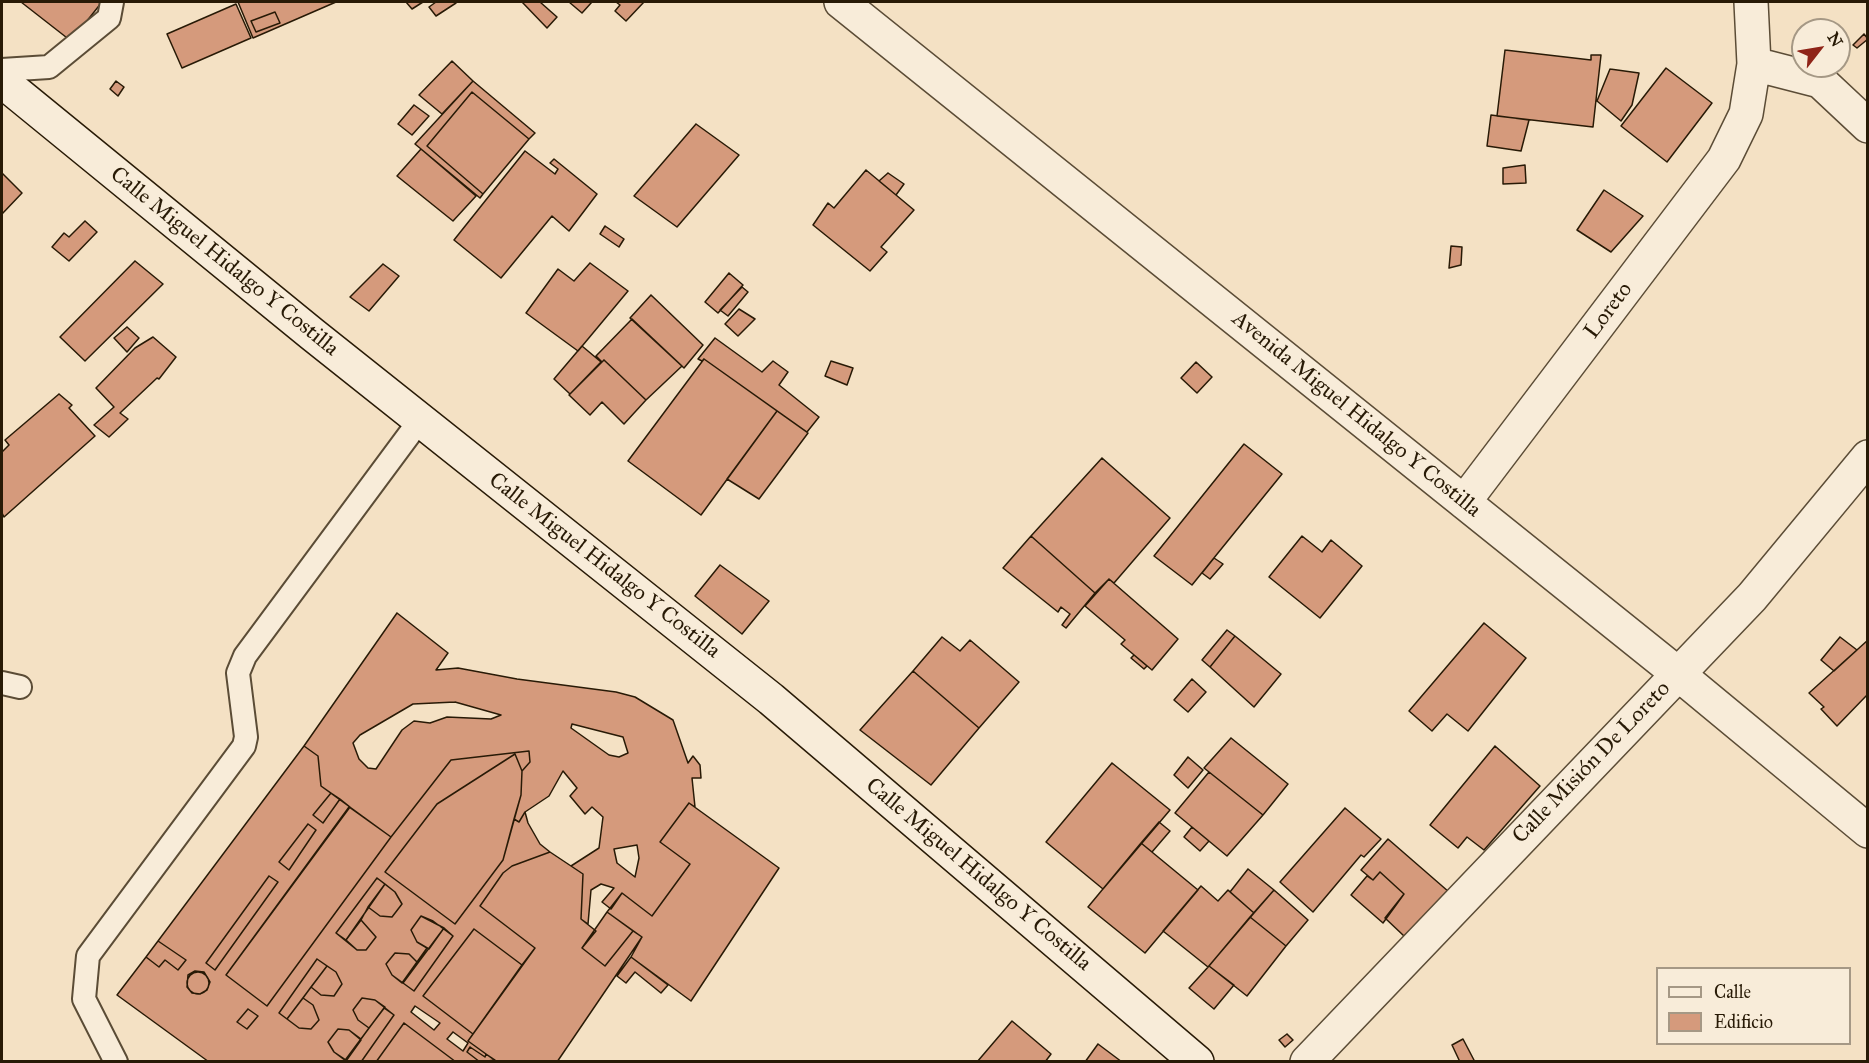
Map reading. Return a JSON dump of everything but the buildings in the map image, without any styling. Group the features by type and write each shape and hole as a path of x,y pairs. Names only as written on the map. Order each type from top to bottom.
{"street":[{"name":"Avenida Miguel Hidalgo Y Costilla","path":"841,2 1677,673 1868,831"},
{"name":"Loreto","path":"1464,502 1724,159 1746,114 1754,64 1751,2"},
{"path":"1754,64 1820,81 1868,126"},
{"name":"Calle Miguel Hidalgo Y Costilla","path":"2,81 420,420 771,699 1197,1062"},
{"name":"Calle Misión De Loreto","path":"1307,1062 1752,597 1868,457"}],"lane":[{"path":"2,70 49,67 109,18 112,2"},
{"path":"116,1062 84,999 88,956 244,746 246,737 238,673 245,656 420,420"}]}
